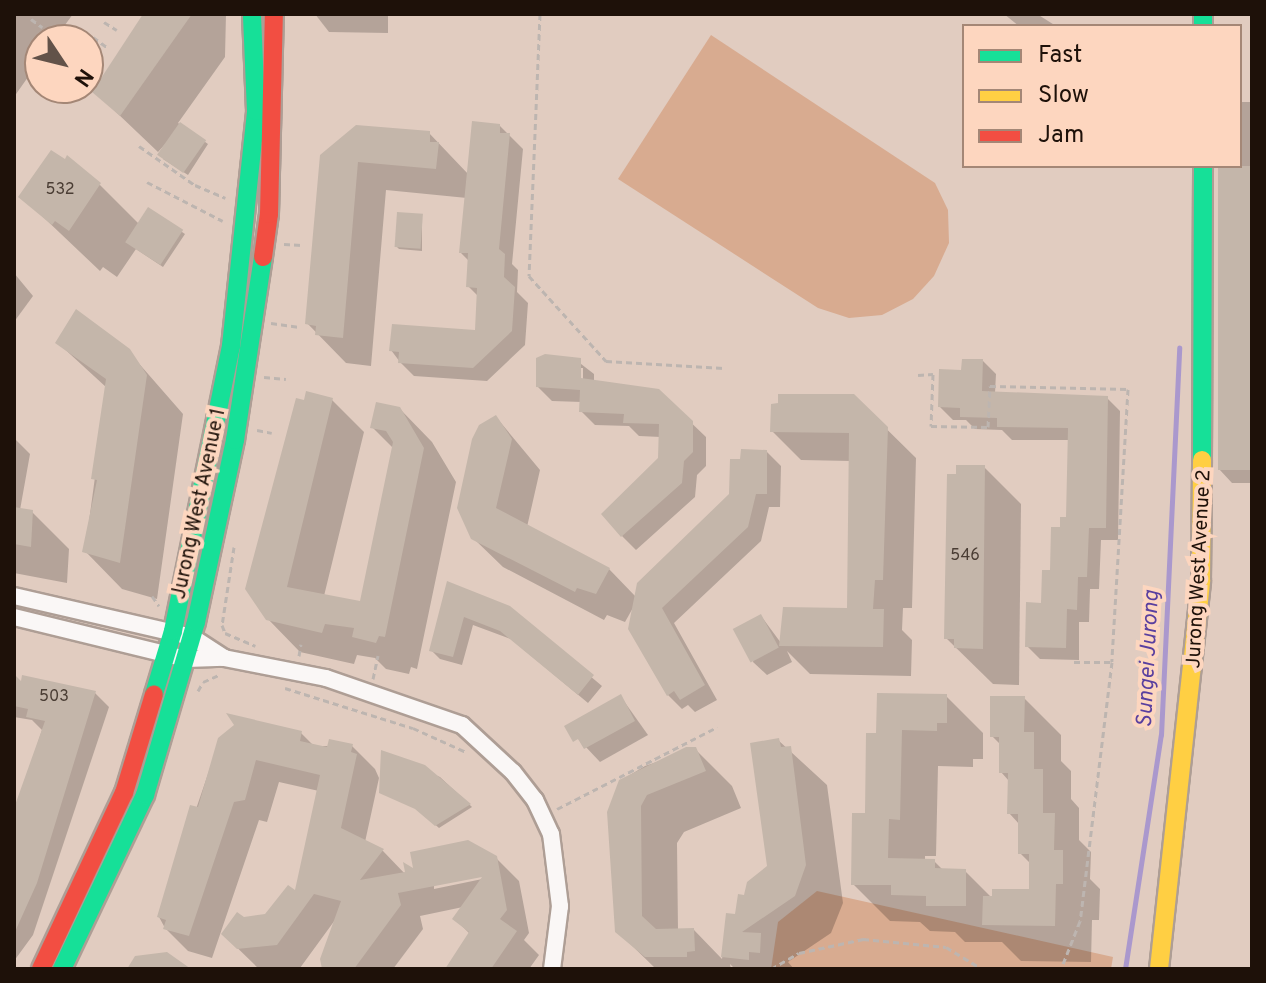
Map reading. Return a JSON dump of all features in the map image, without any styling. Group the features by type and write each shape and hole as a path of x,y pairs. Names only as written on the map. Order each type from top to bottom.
{"street":[{"name":"Jurong West Avenue 1","path":"41,969 124,793 168,654 231,346 249,203 256,111 252,14"},
{"name":"Jurong West Avenue 1","path":"62,969 145,795 192,637 235,440 269,214 274,14"},
{"name":"Jurong West Avenue 2","path":"1159,969 1195,676 1201,580 1203,168"},
{"path":"14,596 192,637 223,666"},
{"path":"14,617 186,659 389,695 462,725 490,746 535,800 551,834 560,906 552,969"}],"path":[{"path":"540,14 529,276 606,361 724,368"},
{"path":"31,19 38,24"},
{"path":"104,22 117,30"},
{"path":"104,45 108,48"},
{"path":"139,146 195,185 249,203"},
{"path":"147,182 222,221 246,225"},
{"path":"276,244 302,245"},
{"path":"266,336 269,309"},
{"path":"267,322 298,327"},
{"path":"258,390 262,363"},
{"path":"918,375 933,374 931,426 988,427 990,386 1128,389 1112,662 1080,921 1061,969"},
{"path":"260,376 286,379"},
{"path":"252,430 254,416"},
{"path":"235,541 221,626 225,633 268,650"},
{"path":"152,596 156,602"},
{"path":"301,644 299,657 313,663"},
{"path":"373,679 378,656"},
{"path":"1074,662 1112,662"},
{"path":"209,678 223,666"},
{"path":"358,675 382,681"},
{"path":"276,686 413,728 474,760"},
{"path":"554,811 717,727"},
{"path":"550,802 559,823"},
{"path":"771,969 799,953 863,939 946,947 982,969"}],"shaded area":[{"path":"711,35 935,183 948,210 949,243 934,276 913,299 882,315 849,318 818,308 618,179"},
{"path":"817,891 1113,957 1111,969 771,969 778,922"}],"building":[{"path":"143,14 192,14 120,116 104,102 104,74"},
{"path":"472,121 500,124 500,133 510,133 499,249 505,254 504,277 515,287 512,331 473,368 398,363 399,352 389,351 392,324 475,330 477,288 466,287 468,253 459,253"},
{"path":"180,122 206,140 183,173 157,155"},
{"path":"356,125 430,131 430,142 439,142 436,169 358,162 343,338 315,335 316,326 305,324 320,155"},
{"path":"51,150 65,159 67,155 101,183 69,231 55,221 52,225 18,197"},
{"path":"1252,166 1252,470 1218,470 1218,168"},
{"path":"148,207 183,230 160,265 125,242"},
{"path":"397,212 423,214 420,249 395,247"},
{"path":"76,309 130,349 147,375 120,563 82,552 97,480 91,479 106,379 55,343"},
{"path":"545,354 581,358 581,378 659,389 693,421 693,452 684,461 682,483 621,537 601,514 658,458 659,424 623,423 624,414 579,412 580,390 536,387 536,358"},
{"path":"962,359 983,359 982,391 1108,396 1106,528 1089,528 1087,577 1078,577 1077,610 1067,609 1066,648 1025,647 1026,602 1041,603 1042,570 1050,570 1051,527 1060,527 1060,517 1066,517 1068,428 997,427 997,418 960,417 960,408 938,407 939,369 961,370"},
{"path":"306,391 333,398 287,587 360,601 393,442 386,431 370,428 376,402 400,407 424,448 385,637 379,636 376,643 352,637 354,628 325,624 322,633 266,620 245,589 296,398 304,400"},
{"path":"778,394 854,394 888,427 883,580 875,580 873,609 884,609 883,647 779,646 783,607 847,608 849,433 770,432 771,404 778,403"},
{"path":"496,415 512,439 496,508 610,568 596,594 577,588 575,592 471,539 457,508 472,439 479,425"},
{"path":"741,449 767,450 767,494 756,494 748,527 662,608 705,685 680,700 674,691 667,696 628,629 637,583 729,494 730,459 740,459"},
{"path":"956,465 985,465 983,649 954,648 954,639 944,639 947,474 956,474"},
{"path":"14,507 33,510 31,547 14,544"},
{"path":"447,581 510,606 594,675 578,695 500,631 464,617 453,657 429,651"},
{"path":"761,614 779,648 751,663 733,629"},
{"path":"14,674 21,681 22,675 96,691 37,883 14,934 14,808 45,721 26,717 28,709 14,706"},
{"path":"877,693 947,694 947,723 937,723 937,731 902,730 900,820 889,819 888,858 935,859 935,868 966,869 966,906 926,906 926,896 891,895 891,885 851,885 852,813 865,813 866,733 876,733"},
{"path":"621,694 635,721 584,749 578,739 573,742 564,726"},
{"path":"990,696 1025,696 1024,732 1034,732 1034,769 1043,769 1043,813 1055,813 1054,850 1063,850 1063,884 1056,884 1055,926 982,925 983,896 992,896 992,889 1029,889 1029,854 1018,854 1018,814 1007,814 1008,773 999,773 999,737 990,737"},
{"path":"226,713 302,731 300,741 327,747 329,739 353,744 351,752 357,754 341,828 384,849 360,880 405,872 403,862 413,868 410,852 468,840 497,856 507,910 500,919 517,931 491,969 445,969 469,932 452,919 482,877 398,893 401,905 354,969 322,969 320,959 341,901 314,894 277,945 237,949 221,934 237,912 244,917 265,914 288,885 295,890 320,775 256,760 245,800 234,802 189,936 163,929 166,920 157,917 190,805 198,807 218,738 234,725"},
{"path":"779,738 781,747 791,746 806,865 795,896 742,932 761,933 760,953 749,952 749,960 721,957 726,913 735,914 738,894 744,895 747,882 767,866 750,743"},
{"path":"686,747 696,747 706,771 647,795 641,806 642,916 656,929 694,928 695,951 687,952 687,957 645,957 615,932 607,812 619,780"},
{"path":"381,750 425,765 471,804 435,826 415,809 379,793"},
{"path":"167,952 191,969 127,969 135,956"}],"waterway":[{"name":"Sungei Jurong","path":"1125,969 1161,735 1179,347"}],"traffic: fast":[{"path":"154,694 173,631 231,346 256,111 252,14"},
{"path":"1203,14 1203,24"},
{"path":"1202,460 1203,168"},
{"path":"62,969 145,795 196,622 235,440 263,257"}],"traffic: slow":[{"path":"1159,969 1201,580 1202,460"}],"traffic: jam":[{"path":"263,257 269,214 274,14"},
{"path":"41,969 124,793 154,694"}]}
